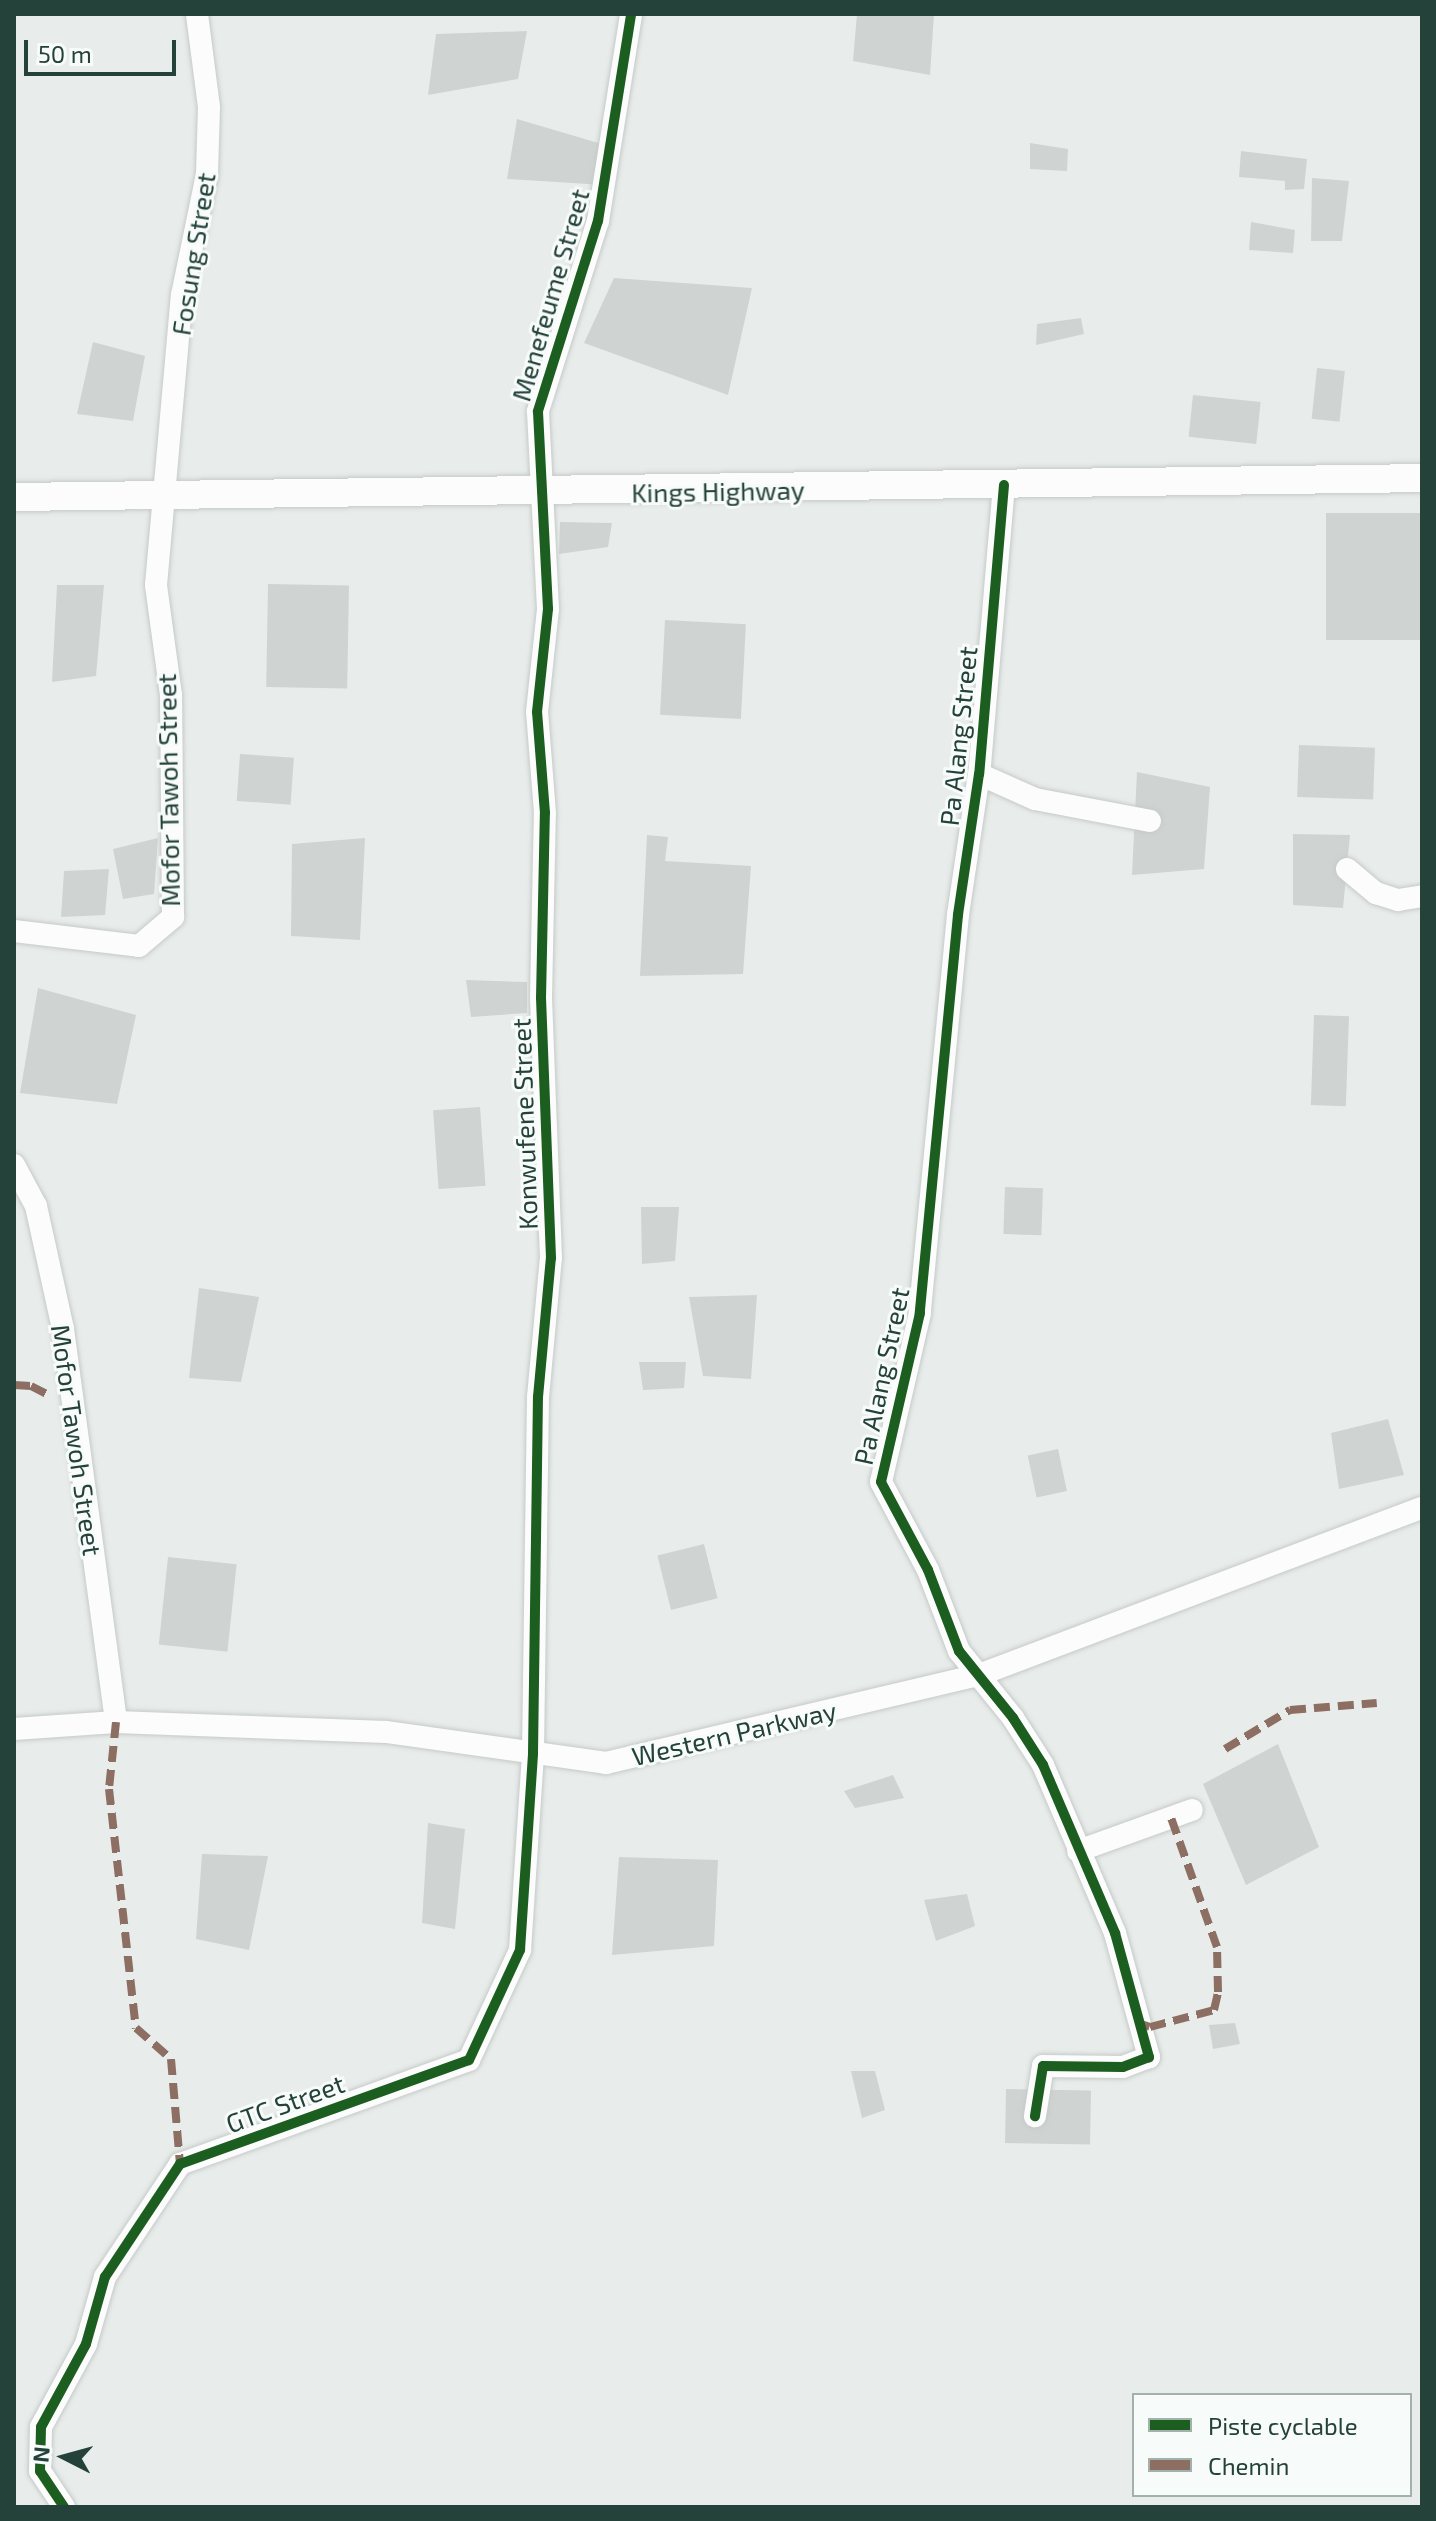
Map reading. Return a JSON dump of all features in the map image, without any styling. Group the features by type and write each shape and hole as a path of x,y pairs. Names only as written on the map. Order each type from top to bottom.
{"street":[{"name":"Fosung Street","path":"166,494 182,295 207,174 209,107 197,14"},
{"name":"Menefeume Street","path":"544,494 538,411 598,221 631,14"},
{"name":"Kings Highway","path":"14,497 544,494 1422,478"},
{"name":"Pa Alang Street","path":"1004,485 979,774 958,915 920,1313 881,1482 922,1557 959,1651 1043,1765 1115,1933 1149,2057 1123,2067 1043,2066 1035,2116"},
{"name":"Mofor Tawoh Street","path":"14,931 139,946 173,917 171,695 156,585 166,494"},
{"name":"Konwufene Street","path":"533,1753 538,1575 534,1495 551,1258 541,998 545,813 537,712 548,609 544,494"},
{"path":"979,774 1035,799 1150,821"},
{"path":"1347,869 1376,893 1398,900 1422,896"},
{"name":"Mofor Tawoh Street","path":"14,1165 36,1206 63,1329 116,1722"},
{"name":"Western Parkway","path":"14,1729 116,1722 386,1732 606,1763 979,1675 1422,1508"},
{"name":"GTC Street","path":"64,2507 40,2471 41,2427 86,2344 105,2277 180,2164 469,2060 520,1950 533,1753"},
{"path":"1078,1851 1192,1810"}],"building":[{"path":"857,14 934,14 930,75 853,61"},
{"path":"527,31 518,79 428,95 436,34"},
{"path":"517,119 612,147 604,185 507,179"},
{"path":"1030,143 1068,149 1067,171 1030,169"},
{"path":"1241,151 1307,159 1304,189 1285,190 1285,181 1239,177"},
{"path":"1312,178 1349,181 1342,241 1311,241"},
{"path":"1251,222 1295,230 1293,253 1249,250"},
{"path":"614,278 752,288 728,395 584,343"},
{"path":"1081,318 1084,334 1036,345 1037,324"},
{"path":"93,342 145,356 133,421 77,414"},
{"path":"1317,368 1345,371 1340,422 1312,419"},
{"path":"1193,395 1261,402 1256,444 1189,437"},
{"path":"1326,513 1422,513 1422,640 1326,640"},
{"path":"560,522 612,523 608,547 559,554"},
{"path":"268,584 349,585 347,688 266,687"},
{"path":"57,585 104,585 96,676 52,682"},
{"path":"665,620 746,624 741,719 660,715"},
{"path":"1299,745 1375,748 1373,800 1297,797"},
{"path":"240,754 294,758 291,805 237,801"},
{"path":"1137,772 1210,787 1204,869 1132,875"},
{"path":"1293,834 1350,835 1343,908 1293,905"},
{"path":"647,835 668,837 665,861 751,866 743,974 640,976"},
{"path":"158,838 154,894 123,899 113,849"},
{"path":"365,838 360,940 291,936 292,844"},
{"path":"109,869 105,915 61,917 64,871"},
{"path":"466,980 527,982 527,1013 471,1017"},
{"path":"38,988 136,1015 117,1104 20,1093"},
{"path":"1314,1015 1349,1016 1346,1106 1311,1105"},
{"path":"480,1107 486,1186 439,1189 433,1110"},
{"path":"1005,1187 1043,1188 1041,1235 1003,1234"},
{"path":"641,1207 679,1207 675,1261 642,1264"},
{"path":"199,1288 259,1297 241,1382 189,1378"},
{"path":"757,1295 751,1379 703,1376 689,1297"},
{"path":"639,1362 686,1362 684,1388 643,1390"},
{"path":"1388,1419 1404,1475 1339,1489 1331,1433"},
{"path":"1058,1449 1067,1491 1037,1498 1028,1455"},
{"path":"704,1544 718,1598 671,1610 657,1556"},
{"path":"168,1557 237,1564 227,1652 159,1645"},
{"path":"1278,1744 1319,1847 1246,1885 1203,1784"},
{"path":"893,1775 904,1798 855,1808 844,1791"},
{"path":"428,1823 465,1829 455,1929 422,1923"},
{"path":"202,1854 268,1856 249,1950 196,1939"},
{"path":"619,1857 718,1860 714,1946 612,1955"},
{"path":"967,1894 975,1926 936,1941 924,1900"},
{"path":"1235,2023 1240,2044 1213,2049 1209,2025"},
{"path":"851,2071 875,2071 885,2110 862,2118"},
{"path":"1006,2089 1091,2090 1090,2144 1005,2143"}],"marked path":[{"path":"14,1385 31,1386 49,1395"},
{"path":"1225,1749 1290,1710 1377,1703"},
{"path":"116,1722 109,1789 136,2028 171,2059 180,2164"},
{"path":"1141,2024 1150,2027 1214,2010 1218,1992 1217,1947 1171,1818"}],"cycle path":[{"path":"64,2507 40,2471 41,2427 86,2344 105,2277 180,2164 469,2060 520,1950 533,1753 538,1397 551,1258 541,998 545,813 537,712 548,609 538,411 598,221 631,14"},
{"path":"1004,485 979,774 958,915 920,1313 881,1482 928,1570 959,1651 1013,1718 1043,1765 1115,1933 1149,2057 1123,2067 1043,2066 1035,2116"}]}
